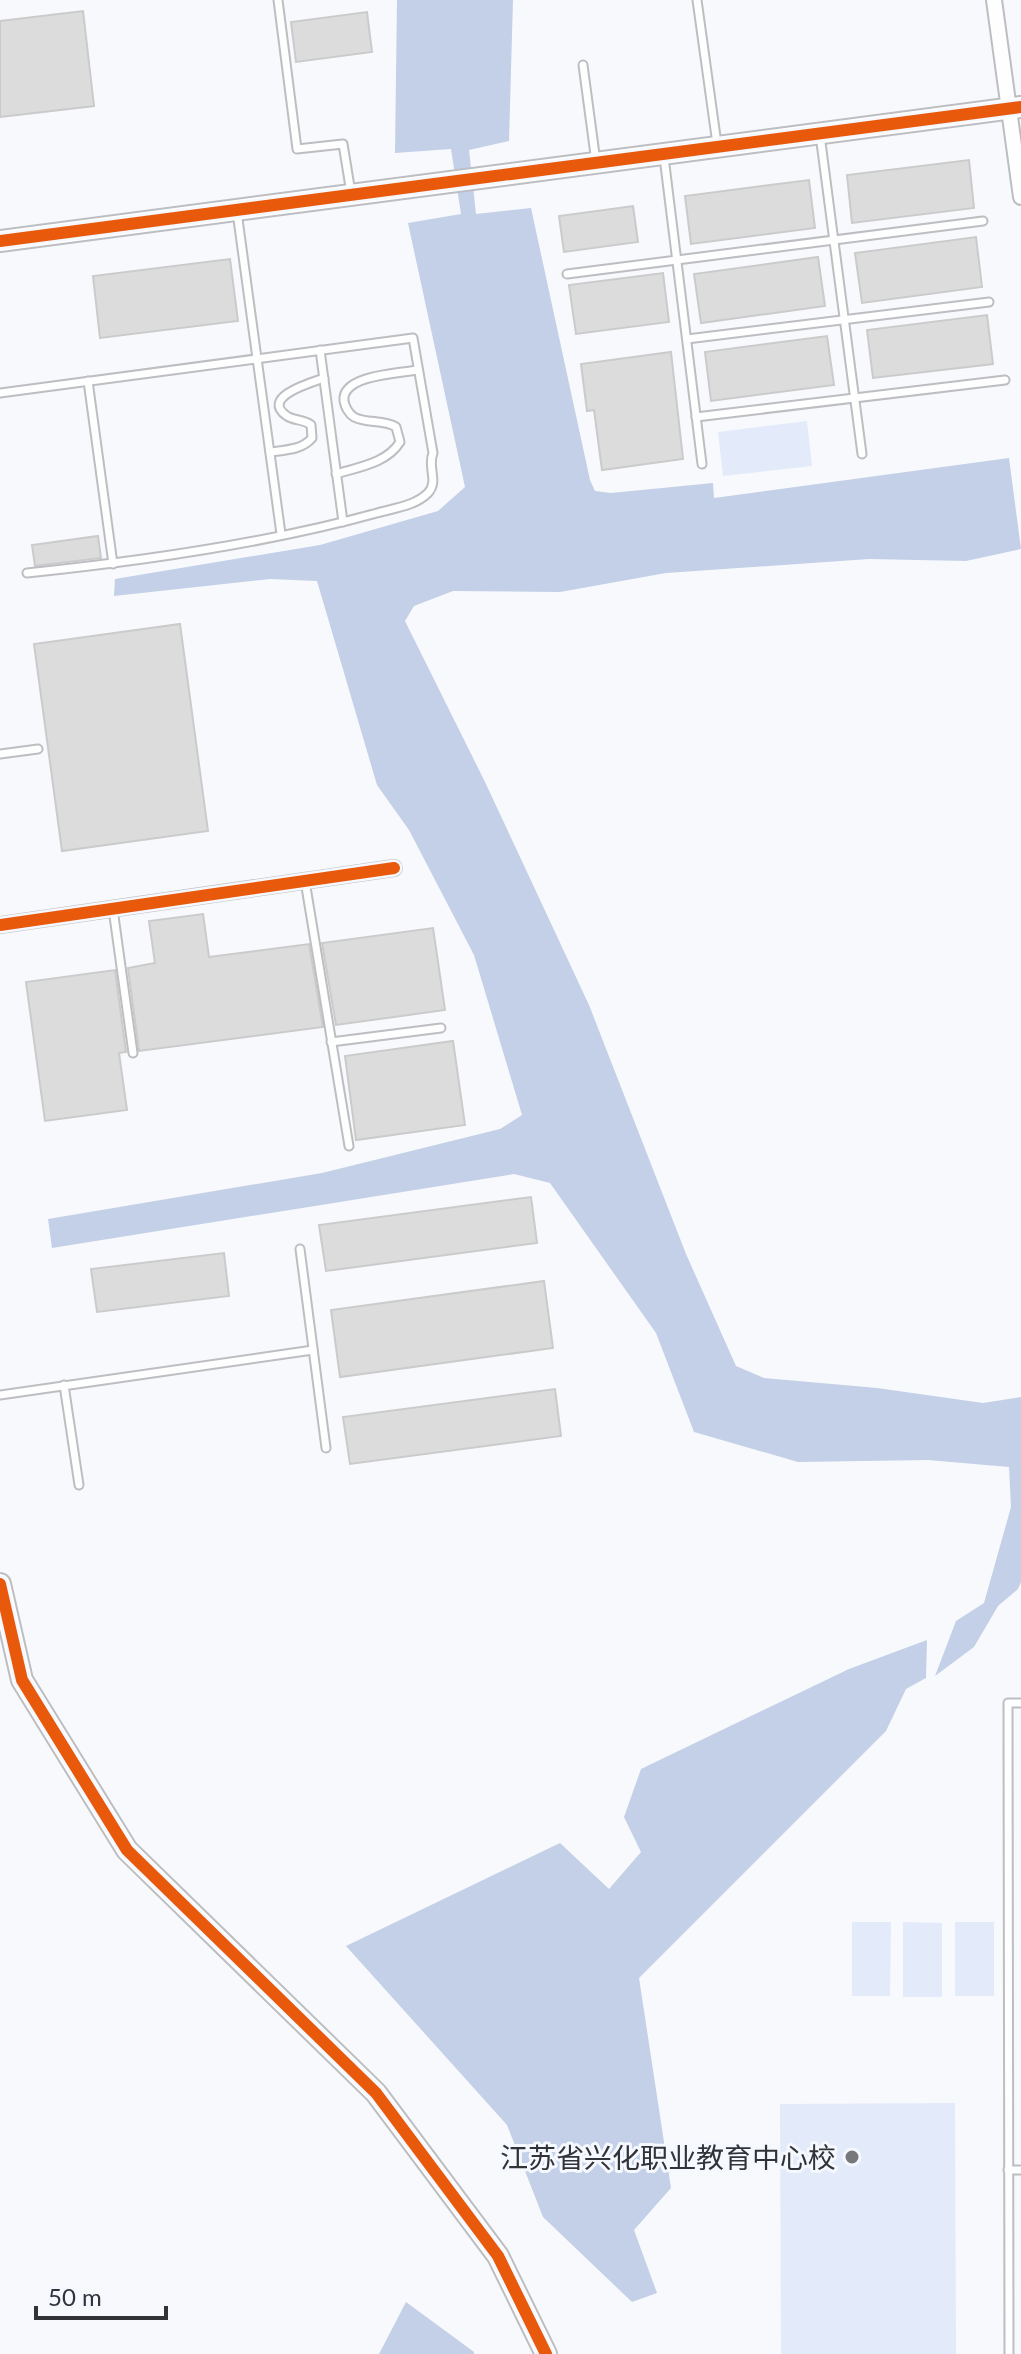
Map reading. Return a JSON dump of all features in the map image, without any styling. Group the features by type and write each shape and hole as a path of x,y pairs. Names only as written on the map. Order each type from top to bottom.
{"street":[{"path":"994,0 1015,108 1021,197"},
{"path":"0,241 1015,108"},
{"path":"0,925 394,868"},
{"path":"0,1584 22,1680 127,1850 376,2093 498,2256 546,2354"}],"lane":[{"path":"278,0 297,149 343,144 352,196"},
{"path":"697,0 717,148"},
{"path":"583,65 596,164"},
{"path":"820,134 862,454"},
{"path":"664,155 702,464"},
{"path":"237,210 281,534"},
{"path":"567,274 983,221"},
{"path":"687,339 989,302"},
{"path":"0,393 413,338 433,453 429,461 434,482 431,491 419,501 343,522 281,534 113,564 27,573"},
{"path":"320,350 343,522"},
{"path":"336,474 371,464 393,453 400,442 396,427 388,422 355,417 343,400 345,392 353,383 418,370"},
{"path":"270,452 298,448 312,438 311,425 287,416 281,410 280,403 283,396 293,389 324,378"},
{"path":"696,417 1005,380"},
{"path":"88,381 113,564"},
{"path":"0,754 38,749"},
{"path":"305,881 349,1146"},
{"path":"113,909 133,1053"},
{"path":"331,1042 441,1028"},
{"path":"300,1249 326,1448"},
{"path":"0,1395 313,1350"},
{"path":"64,1385 79,1485"},
{"path":"1009,2354 1008,1703 1021,1703"},
{"path":"1008,2170 1021,2170"}],"shaded area":[{"path":"397,0 513,0 509,141 469,150 476,214 531,208 590,480 595,491 611,493 713,483 714,498 1009,458 1021,549 966,561 869,559 666,573 560,592 453,591 414,606 405,621 485,782 589,1005 686,1254 736,1366 764,1378 877,1388 983,1403 1021,1397 1021,1582 1018,1589 998,1606 974,1647 935,1676 956,1621 984,1603 1011,1507 1009,1467 928,1460 798,1462 694,1432 656,1333 550,1183 514,1174 52,1248 48,1219 322,1173 500,1129 522,1115 474,955 409,830 377,785 317,581 270,579 114,596 115,579 320,545 438,511 465,487 408,223 461,214 451,149 395,153"},
{"path":"807,421 812,466 723,476 718,432"},
{"path":"927,1640 926,1678 906,1689 886,1731 639,1978 671,2188 634,2230 657,2293 632,2302 543,2217 507,2125 346,1946 560,1843 609,1889 641,1852 624,1817 641,1769 849,1669"},
{"path":"852,1922 891,1922 890,1996 852,1996"},
{"path":"903,1922 942,1923 942,1997 903,1997"},
{"path":"955,1922 994,1922 994,1996 955,1996"},
{"path":"955,2103 956,2354 781,2354 780,2104"},
{"path":"406,2302 474,2352 474,2354 379,2354"}],"building":[{"path":"83,11 94,106 0,117 0,21"},
{"path":"367,12 372,52 296,62 291,22"},
{"path":"969,160 974,208 852,223 847,175"},
{"path":"809,180 815,228 691,244 685,196"},
{"path":"633,206 638,242 564,252 559,216"},
{"path":"976,237 982,287 862,303 855,253"},
{"path":"818,257 825,306 701,323 694,274"},
{"path":"230,259 238,321 100,338 93,276"},
{"path":"663,273 669,322 576,334 569,285"},
{"path":"987,315 993,364 873,378 867,330"},
{"path":"827,336 834,385 711,401 705,352"},
{"path":"671,352 683,459 602,470 594,410 587,411 581,364"},
{"path":"98,536 101,558 35,566 32,545"},
{"path":"180,624 208,831 62,851 34,644"},
{"path":"203,914 209,957 309,944 323,1027 139,1051 128,968 155,963 149,921"},
{"path":"433,928 445,1010 336,1025 322,943"},
{"path":"115,970 126,1052 119,1053 127,1110 45,1121 26,982"},
{"path":"453,1041 465,1125 356,1140 345,1056"},
{"path":"531,1197 537,1243 326,1271 319,1225"},
{"path":"224,1253 229,1296 97,1312 91,1269"},
{"path":"544,1281 553,1348 340,1377 331,1310"},
{"path":"555,1389 561,1436 350,1464 343,1417"}],"cycle path":[{"path":"0,241 1021,107"},
{"path":"0,925 394,868"},
{"path":"0,1584 22,1680 127,1850 376,2093 498,2256 546,2354"}],"place":[{"name":"江苏省兴化职业教育中心校","path":"852,2157"}]}
